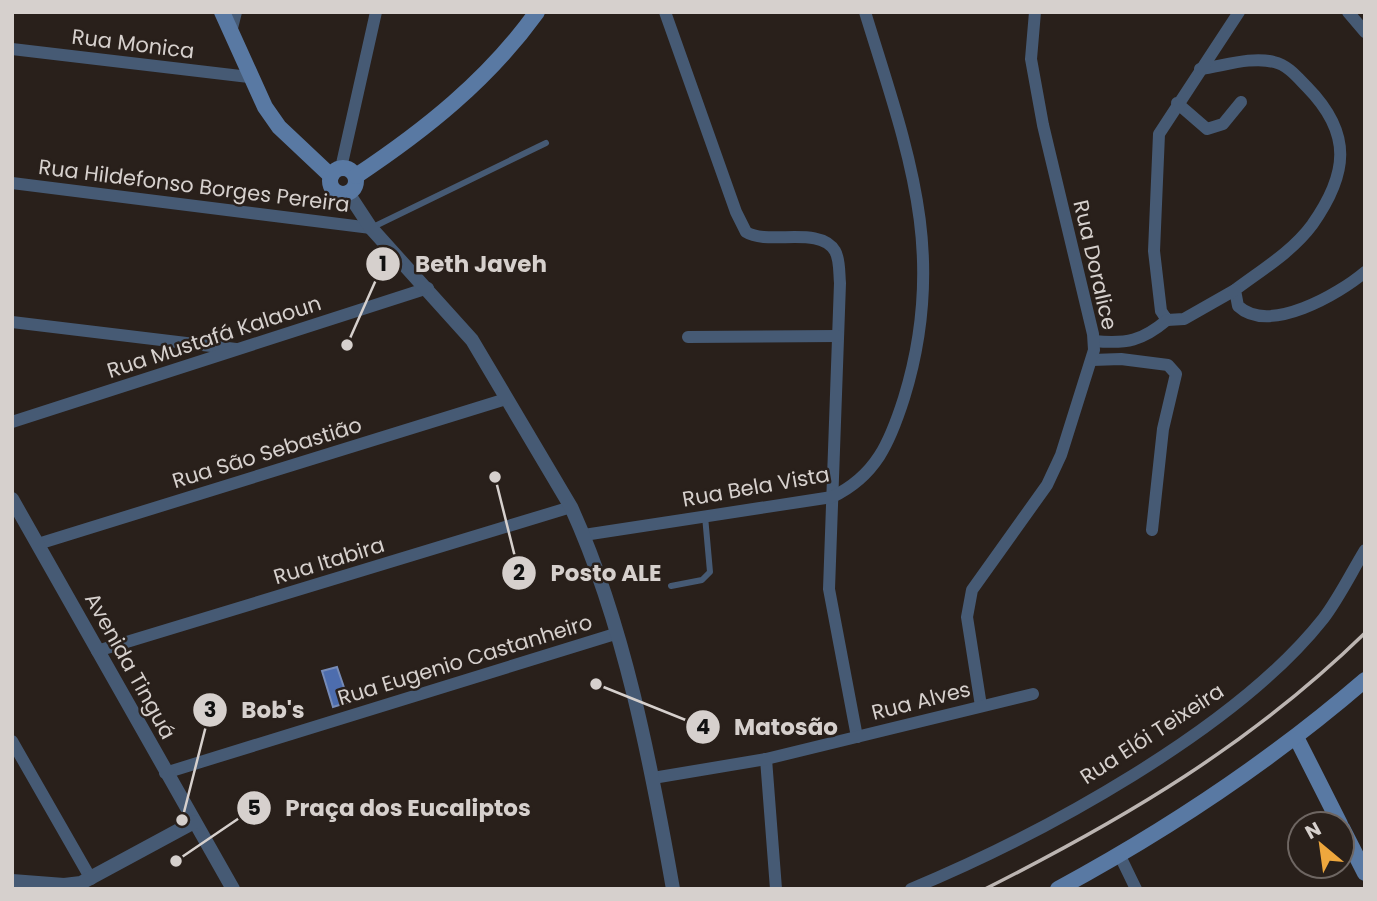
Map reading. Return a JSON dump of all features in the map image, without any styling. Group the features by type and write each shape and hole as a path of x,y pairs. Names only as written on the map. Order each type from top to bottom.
{"main road":[{"path":"222,12 249,77 279,127 336,172"},
{"path":"356,176 420,132 469,90 517,39 537,12"},
{"path":"350,169 356,176 356,186 348,193 334,190 336,172 350,169"},
{"path":"1058,889 1120,856 1209,799 1296,737 1365,680"},
{"path":"1296,737 1333,810"},
{"path":"1356,855 1365,873"}],"street":[{"path":"231,32 236,12"},
{"path":"336,172 376,12"},
{"path":"666,12 736,212 746,232 758,236 812,238 823,241 834,249 840,283 830,604 857,737"},
{"name":"Rua Bela Vista","path":"584,535 832,497 862,480 873,468 892,436 911,376 920,331 924,276 922,219 909,156 865,12"},
{"name":"Rua Doralice","path":"981,706 967,617 972,590 1047,485 1061,455 1092,360 1094,341 1043,125 1031,59 1035,12"},
{"path":"1167,320 1161,310 1154,251 1160,134 1177,103 1239,12"},
{"path":"1348,12 1365,32"},
{"name":"Rua Monica","path":"12,49 249,77"},
{"path":"1094,341 1118,343 1146,337 1167,320 1184,319 1235,290 1281,255 1310,227 1335,185 1340,146 1329,112 1283,64 1254,61 1200,69"},
{"path":"1177,103 1207,129 1223,124 1241,102"},
{"name":"Rua Hildefonso Borges Pereira","path":"12,183 371,228"},
{"path":"348,193 371,228 428,288 472,340 571,507 584,535 615,634 653,778 673,889"},
{"path":"1235,290 1238,306 1248,312 1290,311 1309,307 1338,293 1365,272"},
{"name":"Rua Mustafá Kalaoun","path":"12,422 428,288"},
{"path":"12,322 239,350"},
{"path":"688,337 838,336"},
{"path":"1092,360 1121,359 1168,365 1176,374 1164,429 1152,530"},
{"name":"Rua São Sebastião","path":"38,544 506,399"},
{"name":"Avenida Tinguá","path":"12,499 233,889"},
{"name":"Rua Itabira","path":"97,651 571,507"},
{"name":"Rua Elói Teixeira","path":"911,889 1047,824 1149,763 1223,712 1275,669 1316,626 1365,551"},
{"name":"Rua Eugenio Castanheiro","path":"165,773 615,634"},
{"name":"Rua Alves","path":"653,778 766,759 1033,694"},
{"path":"12,741 91,879"},
{"path":"766,759 776,889"},
{"path":"12,881 64,885 91,879 194,822"},
{"path":"1120,856 1136,889"}],"lane":[{"path":"371,228 546,143"},
{"path":"671,586 702,580 710,572 705,516"}],"water":[{"path":"337,667 349,702 333,707 322,671"}],"railway":[{"path":"985,889 1088,835 1185,776 1277,710 1365,633"}],"place":[{"name":"Beth Javeh","path":"347,345"},
{"name":"Posto ALE","path":"495,477"},
{"name":"Matosão","path":"596,684"},
{"name":"Bob's","path":"182,820"},
{"name":"Praça dos Eucaliptos","path":"176,861"}]}
